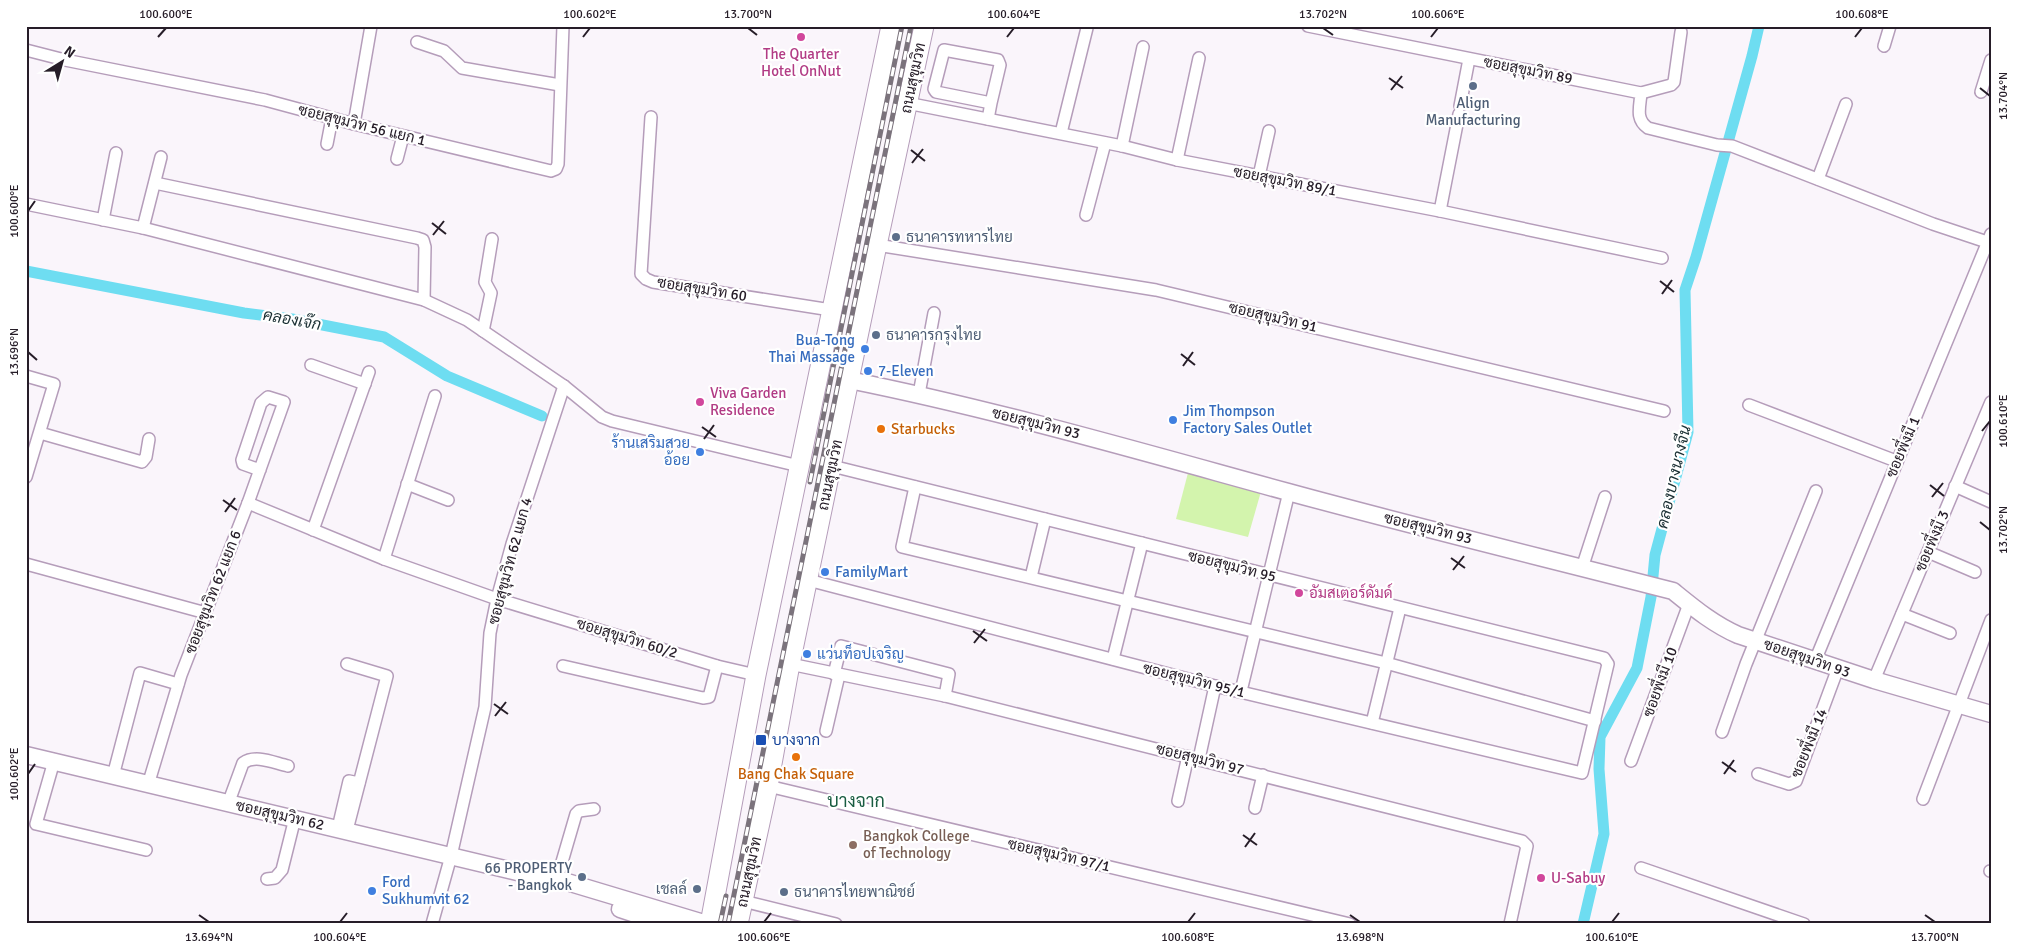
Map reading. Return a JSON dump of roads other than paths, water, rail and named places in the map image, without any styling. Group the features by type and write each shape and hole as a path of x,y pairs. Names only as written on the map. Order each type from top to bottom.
{"main road":[{"name":"ถนนสุขุมวิท","path":"709,924 756,675 891,26"},
{"name":"ถนนสุขุมวิท","path":"738,924 768,786 790,664 924,26"}],"street":[{"path":"354,124 371,26"},
{"name":"ซอยสุขุมวิท 56 แยก 1","path":"26,50 74,62 265,100 354,124 550,171 556,169 558,164 563,26"},
{"name":"ซอยสุขุมวิท 89","path":"1308,26 1640,93"},
{"path":"1884,46 1890,26"},
{"path":"1061,134 1087,28"},
{"path":"1681,32 1674,82 1671,85 1640,93 1639,117 1641,123 1648,128 1717,145 1732,146 1933,224 1989,238"},
{"path":"417,42 444,51 462,68 560,85"},
{"path":"1122,146 1143,47"},
{"path":"988,119 1000,62 998,60 944,50 934,88 936,92 991,103"},
{"path":"1177,160 1199,58"},
{"path":"1440,211 1469,58"},
{"path":"1981,92 1991,60"},
{"name":"ซอยสุขุมวิท 89/1","path":"907,103 1122,146 1177,160 1440,211 1662,258"},
{"path":"1818,179 1846,104"},
{"name":"ซอยสุขุมวิท 60","path":"651,117 641,274 653,282 831,310"},
{"path":"327,144 332,118"},
{"path":"1259,176 1269,131"},
{"path":"397,158 403,136"},
{"path":"1086,215 1105,143"},
{"path":"103,220 116,153"},
{"path":"143,228 161,157"},
{"path":"155,183 423,240 425,247 424,300"},
{"path":"26,204 143,228 424,300 467,320 564,386 602,417 612,422 799,466"},
{"name":"ซอยพึ่งมี 1","path":"1815,661 1989,238"},
{"path":"483,331 491,293 485,282 492,239"},
{"name":"ซอยสุขุมวิท 91","path":"877,246 1156,290 1664,411"},
{"path":"919,394 934,313"},
{"path":"311,365 365,384"},
{"path":"313,530 369,372"},
{"path":"26,376 54,384 26,477"},
{"name":"ซอยสุขุมวิท 93","path":"850,380 919,394 1060,429 1289,492 1673,591 1720,626 1756,641 1874,680 1991,714"},
{"name":"ซอยสุขุมวิท 62 แยก 4","path":"432,924 451,856 485,707 490,633 498,599 512,544 564,386"},
{"path":"384,559 436,396"},
{"name":"ซอยสุขุมวิท 62 แยก 6","path":"148,784 178,684 248,503 260,470 284,402 268,397 261,403 242,460 243,464 248,467 260,470"},
{"name":"ซอยพึ่งมี 3","path":"1874,680 1955,486 1986,424 1991,402"},
{"path":"1749,405 1896,461"},
{"path":"40,432 142,462 146,457 150,439"},
{"name":"ซอยสุขุมวิท 95","path":"832,466 1604,658 1608,664 1582,773"},
{"path":"407,484 448,500"},
{"path":"1955,486 1991,502"},
{"path":"915,487 902,547 1386,663 1594,721"},
{"path":"1722,732 1816,491"},
{"path":"1241,691 1289,492"},
{"path":"1582,568 1605,497"},
{"name":"ซอยสุขุมวิท 60/2","path":"248,503 384,559 498,599 717,666 756,675"},
{"path":"1031,577 1046,519"},
{"path":"1112,659 1142,544"},
{"path":"1928,552 1975,572"},
{"path":"26,564 206,613"},
{"name":"ซอยสุขุมวิท 95/1","path":"808,580 1215,686 1582,773"},
{"name":"ซอยพึ่งมี 10","path":"1631,761 1689,604"},
{"path":"1372,723 1400,608"},
{"path":"1902,614 1950,633"},
{"path":"1923,798 1991,620"},
{"path":"826,731 841,646 949,674 945,696"},
{"path":"343,829 359,783 387,676 347,664"},
{"name":"ซอยสุขุมวิท 97","path":"790,664 945,696 1526,842 1527,846 1510,924"},
{"path":"563,666 703,698 709,697 712,691 717,666"},
{"name":"ซอยพึ่งมี 14","path":"1758,774 1790,784 1796,781 1838,668"},
{"path":"113,776 140,673 178,684"},
{"path":"1178,801 1215,686"},
{"name":"ซอยสุขุมวิท 62","path":"26,755 534,876 557,879 709,924"},
{"path":"228,804 243,763 258,759 288,766"},
{"path":"54,761 31,823 146,850"},
{"path":"1255,808 1263,775"},
{"name":"ซอยสุขุมวิท 97/1","path":"768,786 1350,924"},
{"path":"557,879 576,814 594,809"},
{"path":"267,879 275,878 282,870 295,818"},
{"path":"1641,868 1804,924"},
{"name":"ซอยสุขุมวิท 62","path":"534,876 553,888 665,924"},
{"path":"743,901 836,924"}],"waterway":[{"name":"คลองบางนางจีน","path":"1583,924 1604,834 1599,769 1600,737 1637,668 1651,597 1655,555 1688,432 1685,290 1696,257 1759,26"},
{"name":"คลองเจ๊ก","path":"26,271 244,313 292,319 384,337 447,376 542,416"}],"railway":[{"path":"810,482 902,26"},
{"path":"728,924 911,26"},
{"path":"720,924 726,896"}],"place":[{"name":"The Quarter Hotel OnNut","path":"801,37"},
{"name":"Align Manufacturing","path":"1473,86"},
{"name":"ธนาคารทหารไทย","path":"896,237"},
{"name":"ธนาคารกรุงไทย","path":"876,335"},
{"name":"Bua-Tong Thai Massage","path":"865,349"},
{"name":"7-Eleven","path":"868,371"},
{"name":"Viva Garden Residence","path":"700,402"},
{"name":"Jim Thompson Factory Sales Outlet","path":"1173,420"},
{"name":"Starbucks","path":"881,429"},
{"name":"ร้านเสริมสวย อ้อย","path":"700,452"},
{"name":"FamilyMart","path":"825,572"},
{"name":"อัมสเตอร์ดัมด์","path":"1299,593"},
{"name":"แว่นท็อปเจริญ","path":"807,654"},
{"name":"บางจาก","path":"761,740"},
{"name":"Bang Chak Square","path":"796,757"},
{"name":"Bangkok College of Technology","path":"853,845"},
{"name":"66 PROPERTY - Bangkok","path":"582,877"},
{"name":"U-Sabuy","path":"1541,878"},
{"name":"เชลล์","path":"697,889"},
{"name":"Ford Sukhumvit 62","path":"372,891"},
{"name":"ธนาคารไทยพาณิชย์","path":"784,892"}],"district":[{"name":"บางจาก","path":"856,801"}]}
